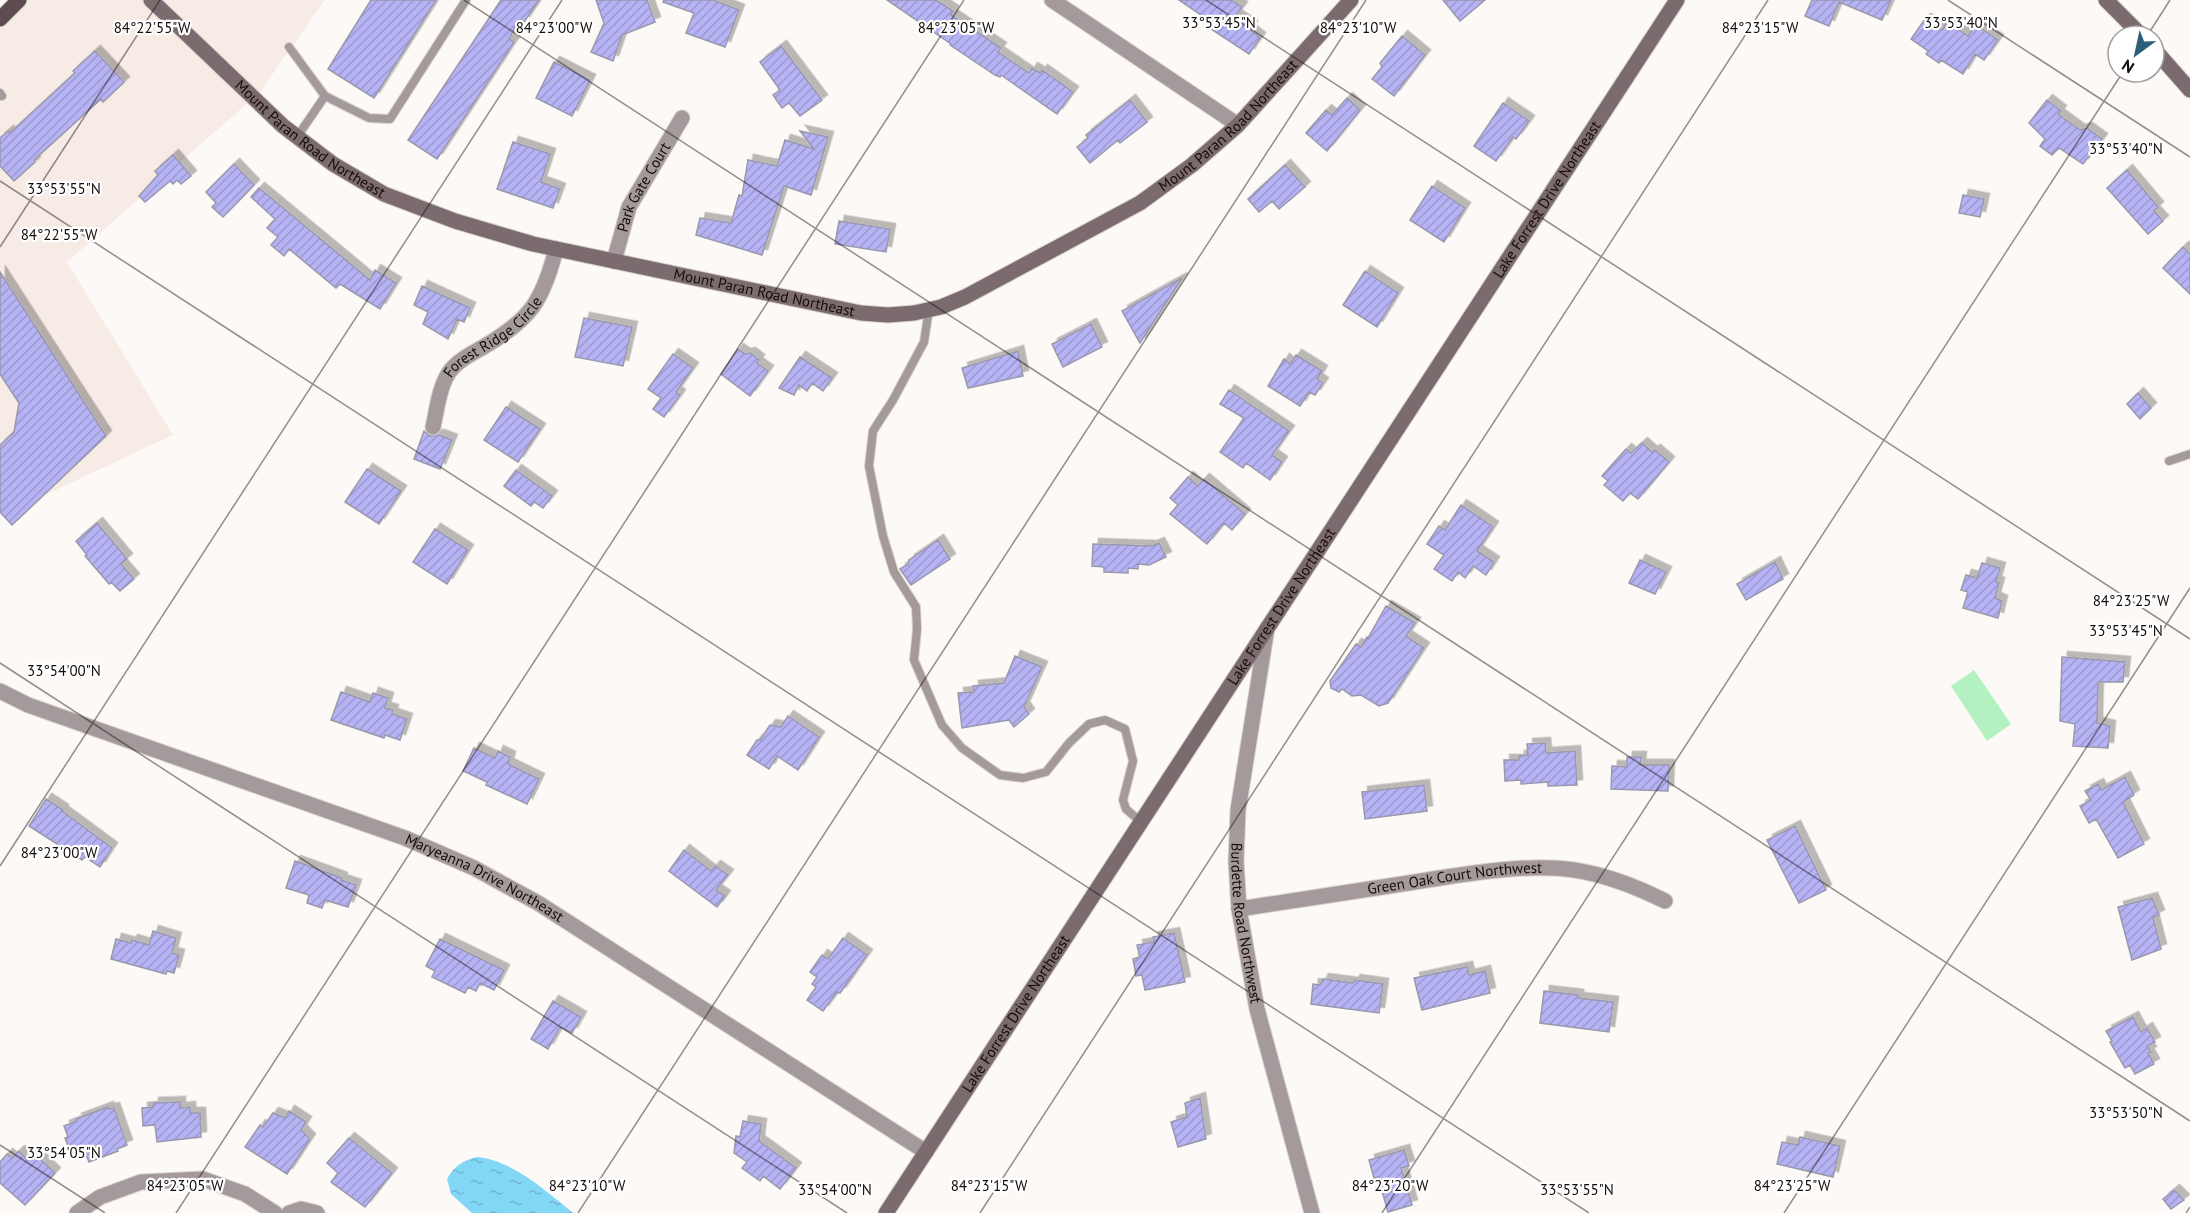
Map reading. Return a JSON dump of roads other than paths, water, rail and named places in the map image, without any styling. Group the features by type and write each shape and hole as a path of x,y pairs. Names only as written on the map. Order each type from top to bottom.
{"main road":[{"path":"0,19 19,0"},
{"name":"Mount Paran Road Northeast","path":"151,0 283,126 333,164 384,194 492,233 556,249 861,313 888,315 929,309 965,297 1140,203 1192,165 1238,125 1351,0"},
{"name":"Lake Forrest Drive Northeast","path":"886,1213 1677,0"},
{"path":"2106,0 2130,24"},
{"path":"2166,63 2190,90"}],"street":[{"path":"1052,0 1238,125"},
{"name":"Park Gate Court","path":"615,261 629,207 682,118"},
{"name":"Forest Ridge Circle","path":"433,427 443,384 450,372 468,356 511,331 526,315 542,291 556,249"},
{"name":"Burdette Road Northwest","path":"1267,628 1238,810 1236,861 1239,909 1257,1009 1312,1213"},
{"name":"Maryeanna Drive Northeast","path":"0,691 28,705 405,838 474,868 538,903 926,1152"},
{"name":"Green Oak Court Northwest","path":"1239,909 1460,875 1537,868 1573,870 1607,876 1637,887 1665,902"},
{"path":"77,1213 100,1197 141,1182 202,1179 244,1194 275,1213"},
{"path":"289,1213 301,1209 317,1213"}],"lane":[{"path":"289,47 325,96 369,118 390,119 466,0"},
{"path":"297,137 325,96"},
{"path":"929,309 924,342 893,400 873,431 869,466 883,536 894,572 916,607 917,629 914,660 921,681 942,725 962,748 1000,774 1023,778 1046,772 1069,743 1089,724 1105,720 1125,729 1133,761 1123,800 1126,809 1141,822"},
{"path":"2169,461 2190,454"}],"water":[{"path":"477,1157 490,1159 516,1170 573,1213 472,1213 451,1194 447,1179 459,1165"}]}
